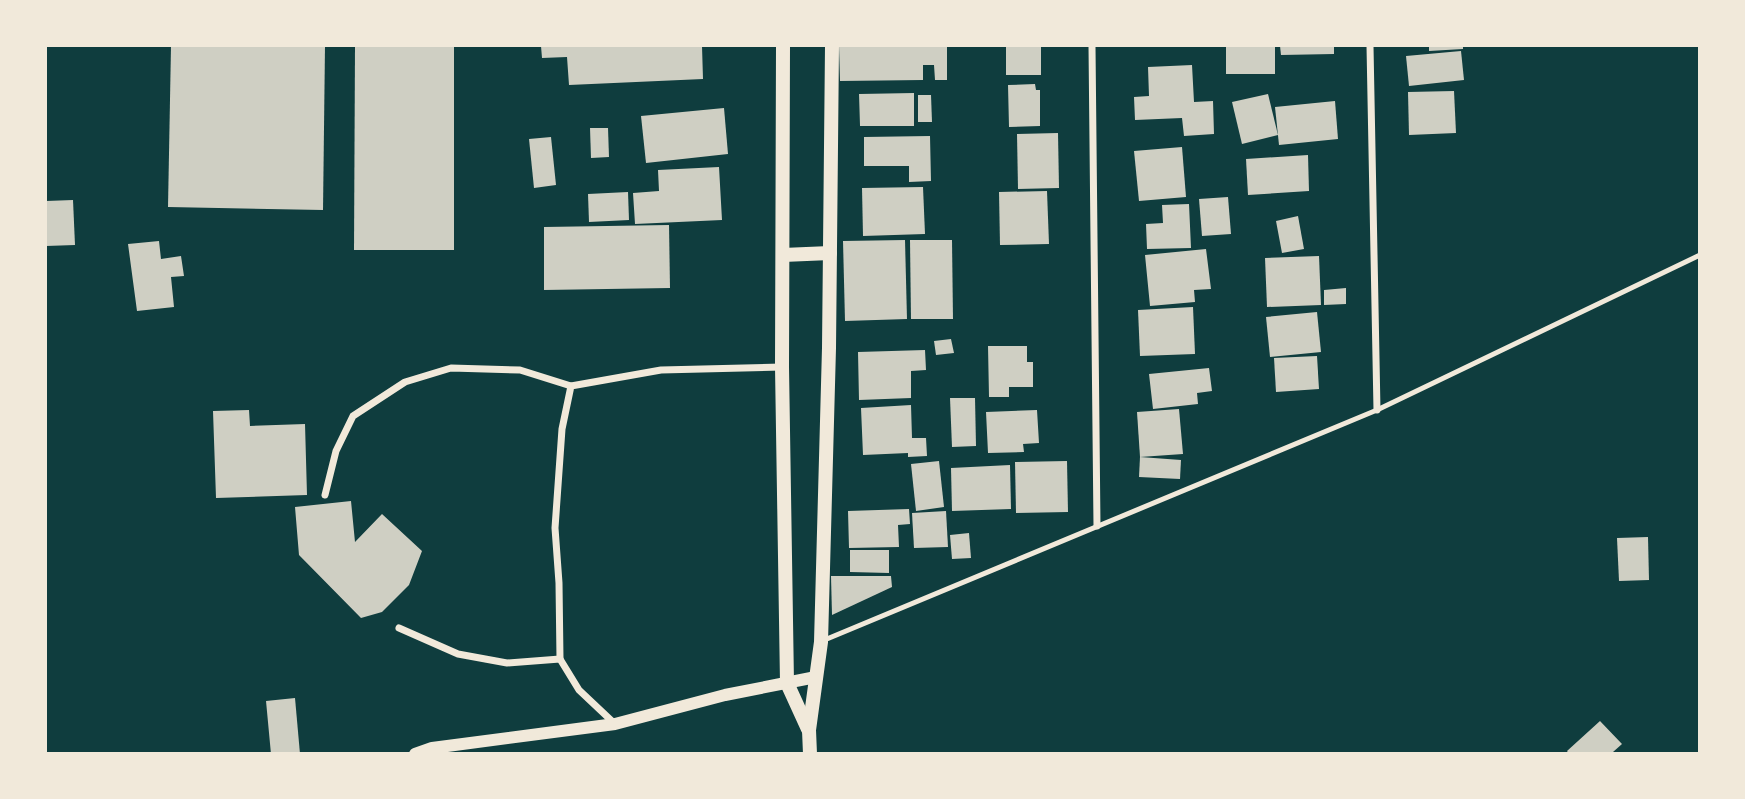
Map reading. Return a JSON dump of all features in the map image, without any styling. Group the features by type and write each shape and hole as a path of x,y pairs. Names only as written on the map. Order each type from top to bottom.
{"main road":[{"path":"783,46 782,367 787,682 809,730"},
{"path":"810,754 809,730 821,642 832,46"},
{"path":"783,255 830,253"}],"street":[{"path":"1092,46 1097,526"},
{"path":"1370,46 1377,410"},
{"path":"325,495 336,451 353,416 405,382 452,368 520,370 570,386 661,370 782,367"},
{"path":"570,386 562,429 555,528 560,659 579,690 615,724"},
{"path":"399,628 458,654 507,663 560,659"},
{"path":"415,754 432,748 615,724 725,695 817,677"}],"lane":[{"path":"821,642 1377,410 1699,255"}],"building":[{"path":"171,46 325,46 323,210 168,207"},
{"path":"355,46 454,46 454,250 354,250"},
{"path":"541,46 702,46 703,79 569,85 567,57 542,58"},
{"path":"839,46 947,46 947,80 935,80 934,65 923,65 923,80 840,81"},
{"path":"1006,46 1041,46 1041,75 1006,75"},
{"path":"1226,46 1275,46 1275,74 1226,74"},
{"path":"1280,46 1334,46 1334,54 1281,55"},
{"path":"1429,46 1463,46 1463,49 1429,51"},
{"path":"1461,51 1464,80 1409,86 1406,56"},
{"path":"1192,65 1194,102 1213,101 1214,134 1184,136 1182,118 1135,120 1134,97 1149,96 1148,67"},
{"path":"1035,84 1036,90 1040,90 1040,126 1009,127 1008,85"},
{"path":"1454,91 1456,133 1409,135 1408,92"},
{"path":"914,93 914,126 860,126 859,94"},
{"path":"1268,94 1278,135 1242,144 1232,102"},
{"path":"918,95 931,95 932,122 918,122"},
{"path":"1335,101 1338,139 1279,145 1275,107"},
{"path":"724,108 728,154 646,163 641,116"},
{"path":"590,128 608,128 609,157 591,158"},
{"path":"1058,133 1059,188 1018,189 1017,134"},
{"path":"930,136 931,181 909,182 909,166 864,166 864,137"},
{"path":"551,137 556,185 534,188 529,139"},
{"path":"1182,147 1186,197 1139,201 1134,151"},
{"path":"1308,155 1309,191 1248,195 1246,159"},
{"path":"719,167 722,220 635,224 633,193 659,191 658,170"},
{"path":"923,187 925,234 863,236 862,188"},
{"path":"1047,191 1049,244 1000,245 999,192"},
{"path":"628,192 629,220 589,222 588,194"},
{"path":"1228,197 1231,234 1202,236 1199,199"},
{"path":"73,200 75,245 46,246 46,201"},
{"path":"1189,204 1191,248 1147,249 1146,224 1163,223 1162,205"},
{"path":"1298,216 1304,249 1282,253 1276,221"},
{"path":"669,225 670,288 544,290 544,227"},
{"path":"905,240 907,319 845,321 843,241"},
{"path":"910,240 952,240 953,319 911,319"},
{"path":"159,241 161,259 181,256 184,276 171,277 174,307 137,311 128,244"},
{"path":"1206,249 1211,289 1194,290 1195,302 1150,306 1145,255"},
{"path":"1319,256 1321,305 1267,307 1265,258"},
{"path":"1346,288 1346,304 1324,305 1324,290"},
{"path":"1193,307 1195,354 1140,356 1138,310"},
{"path":"1317,312 1321,352 1270,357 1266,317"},
{"path":"951,339 954,353 936,355 934,341"},
{"path":"988,346 1027,346 1027,362 1033,362 1033,387 1009,387 1009,397 989,397"},
{"path":"925,350 926,370 911,371 911,398 859,400 858,352"},
{"path":"1317,356 1319,389 1276,392 1274,358"},
{"path":"1209,368 1212,391 1197,393 1198,404 1153,409 1149,374"},
{"path":"950,398 975,398 976,446 952,447"},
{"path":"911,405 912,438 926,438 927,456 908,457 908,453 863,455 861,408"},
{"path":"1179,409 1183,454 1140,457 1137,412"},
{"path":"249,410 250,426 305,424 307,495 216,498 213,411"},
{"path":"1037,410 1039,443 1023,444 1024,452 988,453 986,412"},
{"path":"1140,457 1181,460 1180,479 1139,477"},
{"path":"939,461 944,507 916,511 911,464"},
{"path":"1067,461 1068,512 1016,513 1015,462"},
{"path":"1010,465 1011,509 952,511 951,468"},
{"path":"351,501 355,542 382,514 422,551 409,585 382,612 361,618 299,555 295,507"},
{"path":"909,509 910,524 898,525 899,547 849,548 848,511"},
{"path":"946,511 948,547 914,548 912,513"},
{"path":"969,533 971,558 952,559 950,535"},
{"path":"1648,537 1649,580 1619,581 1617,538"},
{"path":"850,550 889,550 889,573 850,572"},
{"path":"831,576 891,576 892,587 832,615"},
{"path":"295,698 300,754 271,754 266,701"},
{"path":"1600,721 1622,744 1613,752 1615,754 1569,754 1567,751"}]}
